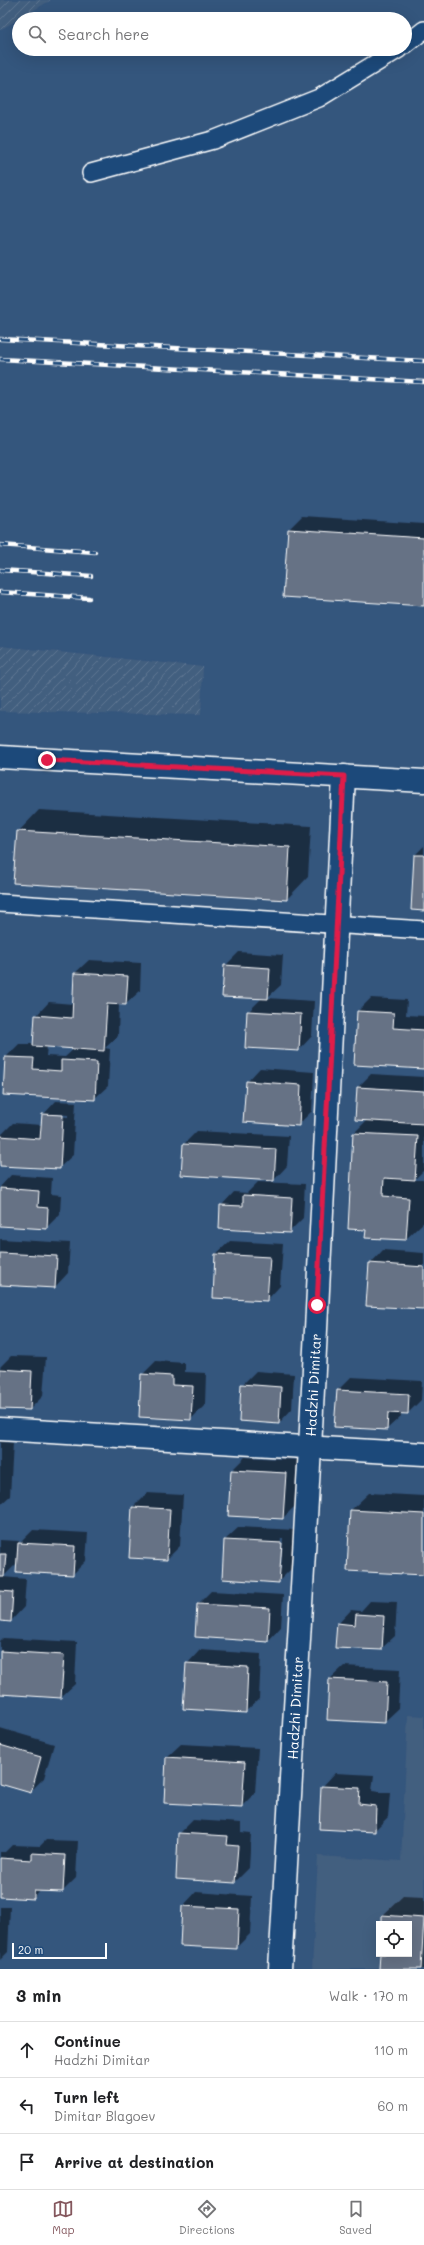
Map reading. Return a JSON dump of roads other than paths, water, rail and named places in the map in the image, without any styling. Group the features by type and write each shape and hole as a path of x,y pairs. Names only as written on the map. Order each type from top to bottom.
{"street":[{"path":"0,757 424,781"},
{"name":"Hadzhi Dimitar","path":"280,1969 310,1448 344,776"},
{"path":"0,1429 424,1454"}],"lane":[{"path":"412,39 424,30"},
{"path":"91,173 214,140 319,98 388,56"},
{"path":"0,903 424,930"}],"railway":[{"path":"0,339 424,361"},
{"path":"0,359 424,382"},
{"path":"0,545 95,552"},
{"path":"0,570 91,576"},
{"path":"0,592 89,598"}]}
